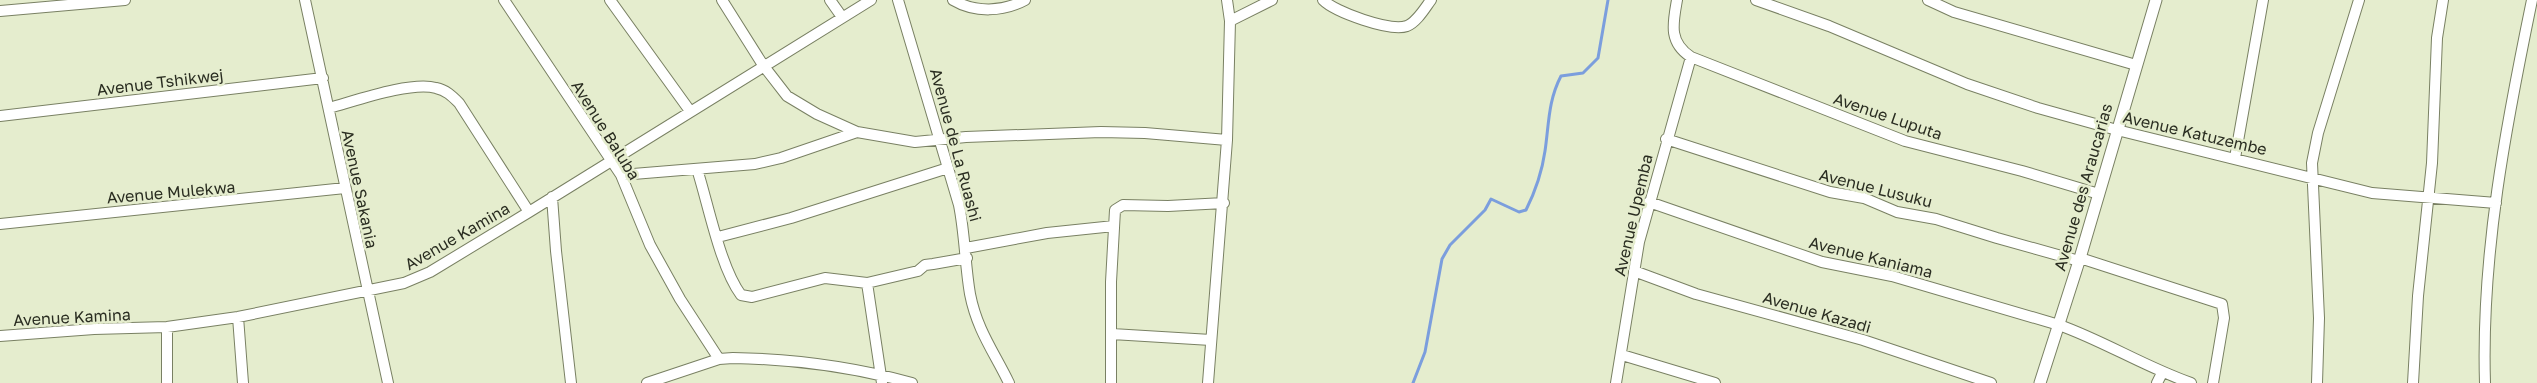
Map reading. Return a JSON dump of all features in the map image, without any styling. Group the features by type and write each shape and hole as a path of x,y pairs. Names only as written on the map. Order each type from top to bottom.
{"street":[{"path":"0,11 125,0"},
{"name":"Avenue Sakania","path":"305,0 388,383"},
{"name":"Avenue Baluba","path":"504,0 621,175 650,245 680,299 719,359"},
{"path":"610,0 690,111"},
{"path":"722,0 763,65 787,96 817,114 857,132 894,140 915,142 1101,132 1145,132 1227,140"},
{"path":"830,0 842,17"},
{"name":"Avenue Kamina","path":"0,336 94,329 167,328 238,317 367,292 418,278 529,212 763,65 871,0"},
{"name":"Avenue de La Ruashi","path":"898,0 962,219 970,295 980,327 1009,383"},
{"path":"953,0 976,8 990,9 1026,0"},
{"path":"1208,383 1224,203 1230,21 1227,0"},
{"path":"1230,21 1272,0"},
{"path":"1323,0 1344,13 1399,27 1413,22 1431,0"},
{"name":"Avenue Luputa","path":"1677,0 1673,29 1677,45 1690,57 1905,141 2022,171 2099,194"},
{"name":"Avenue Katuzembe","path":"1756,0 1828,26 1967,84 2029,106 2117,130 2311,176 2372,193 2496,203"},
{"path":"1928,0 1954,12 2136,65"},
{"name":"Avenue des Araucarias","path":"2040,383 2080,259 2156,0"},
{"path":"2236,158 2263,0"},
{"path":"2317,383 2319,318 2311,176 2318,133 2358,0"},
{"path":"2414,383 2418,296 2432,163 2438,38 2443,0"},
{"path":"2485,383 2488,273 2496,203 2504,142 2532,0"},
{"name":"Avenue Upemba","path":"1616,383 1622,356 1634,271 1649,202 1690,57"},
{"name":"Avenue Tshikwej","path":"0,116 323,78"},
{"path":"328,108 401,90 435,87 442,90 459,103 529,212"},
{"path":"621,175 755,164 781,158 857,132"},
{"name":"Avenue Lusuku","path":"1666,140 1830,192 1864,198 1897,212 1936,219 1997,238 2080,259 2222,304 2224,318 2213,383"},
{"path":"718,237 791,218 948,168"},
{"path":"697,169 734,286 740,295 752,297 825,278 867,283 918,272 925,265 1047,233 1114,226"},
{"name":"Avenue Mulekwa","path":"0,224 345,188"},
{"path":"552,197 556,251 571,383"},
{"name":"Avenue Kaniama","path":"1649,202 1822,262 1899,278 2059,325 2079,332 2162,373 2190,383"},
{"path":"1111,383 1115,210 1119,206 1224,203"},
{"name":"Avenue Kazadi","path":"1634,271 1696,294 1863,340 1991,383"},
{"path":"867,283 881,379"},
{"path":"238,317 243,383"},
{"path":"167,328 167,383"},
{"path":"1112,334 1211,340"},
{"path":"1622,356 1715,383"},
{"path":"648,383 719,359 753,358 784,361 912,383"},
{"path":"2157,383 2162,373"}],"waterway":[{"path":"1413,383 1425,352 1442,259 1450,245 1485,210 1491,199 1519,212 1526,210 1542,167 1551,104 1557,85 1561,76 1583,73 1598,58 1608,0"}]}
